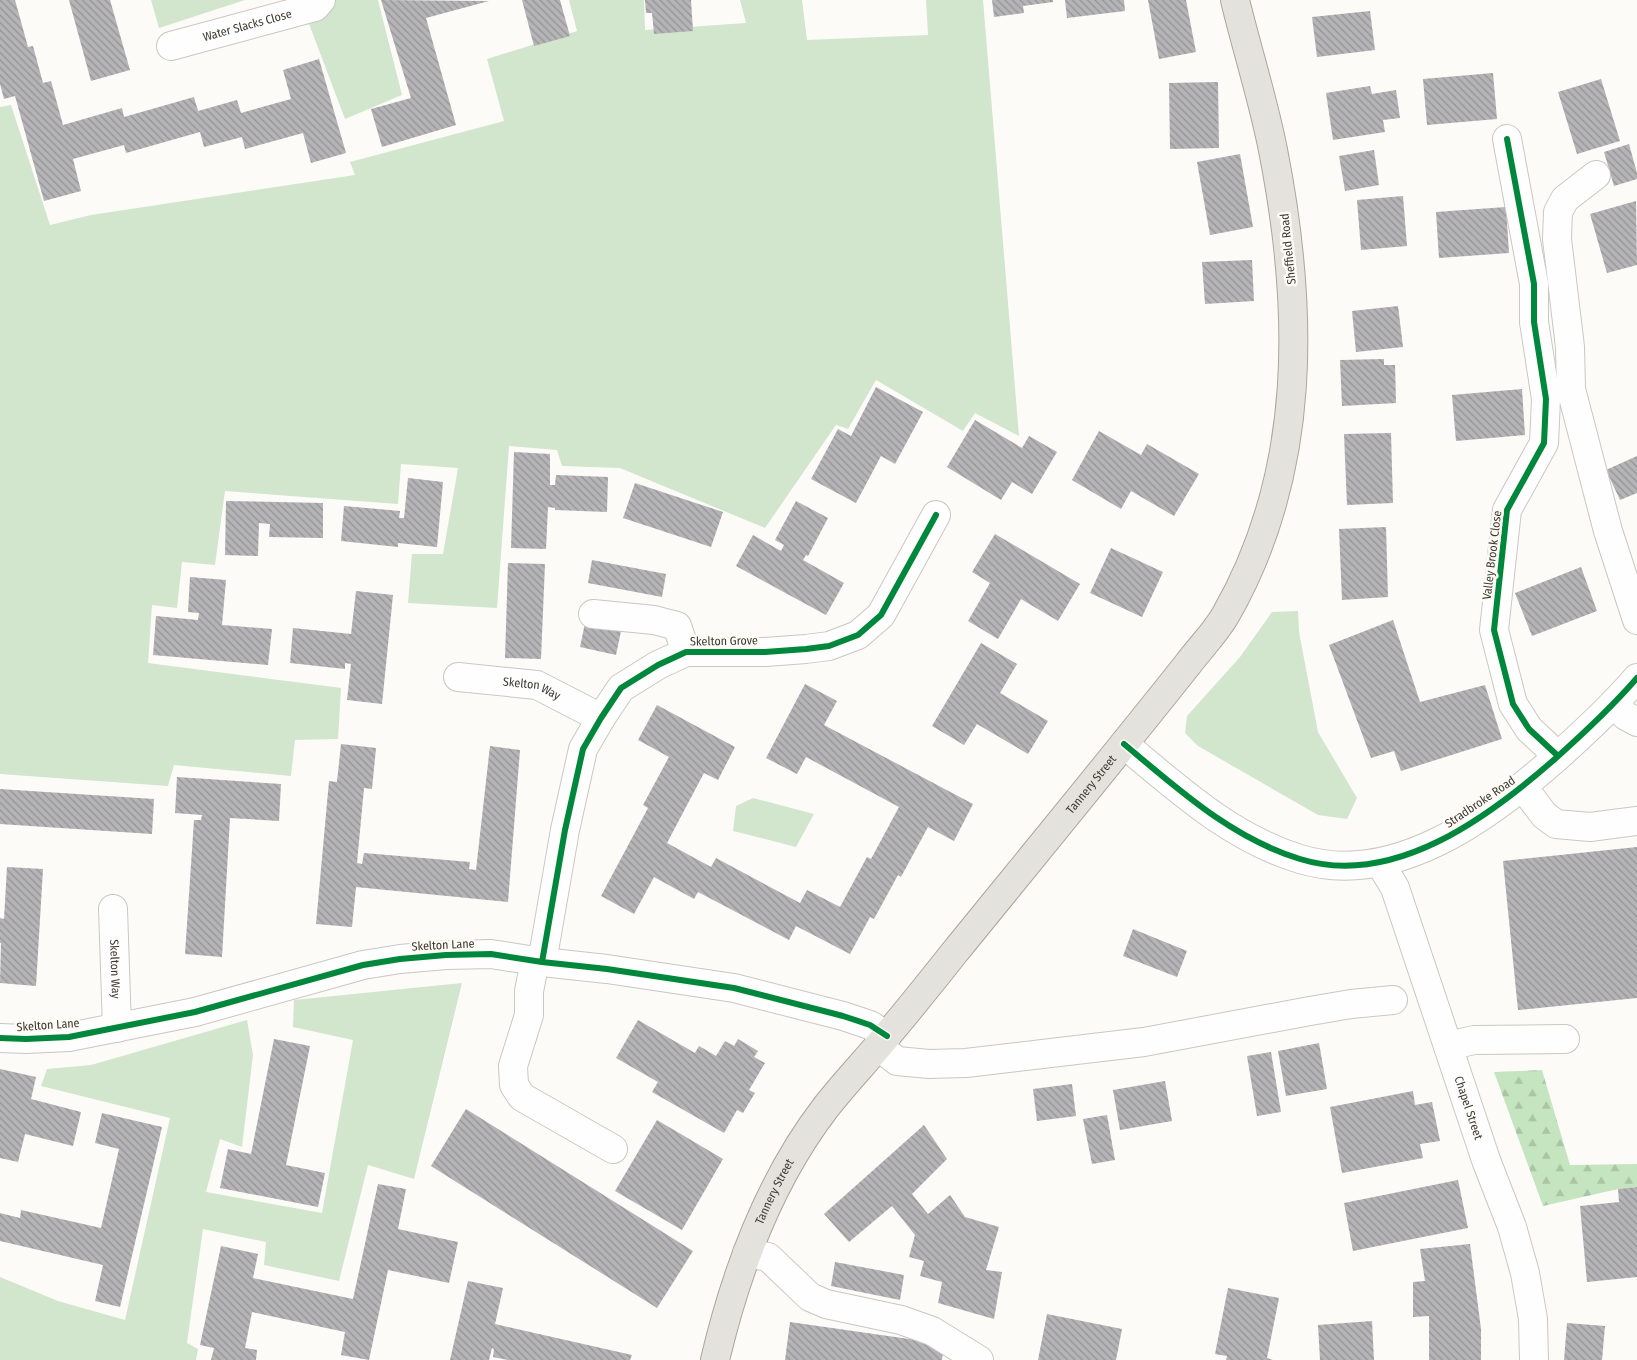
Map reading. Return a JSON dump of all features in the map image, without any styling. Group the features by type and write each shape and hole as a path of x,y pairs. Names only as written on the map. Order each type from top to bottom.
{"main road":[{"name":"Sheffield Road","path":"1235,0 1273,148 1285,218 1292,280 1295,341 1291,403 1285,452 1272,502"},
{"name":"Tannery Street","path":"715,1360 724,1323 758,1223 807,1135 826,1108 1124,744 1224,618 1250,570 1272,502"}],"street":[{"name":"Water Slacks Close","path":"171,46 315,6 321,0"},
{"name":"Valley Brook Close","path":"1507,139 1534,284 1534,322 1546,399 1544,443 1507,510 1494,630 1513,704 1530,729 1558,756"},
{"path":"1596,175 1565,199 1558,212 1556,239 1570,347 1571,389 1608,531 1637,620"},
{"name":"Skelton Grove","path":"613,1149 522,1097 514,1085 513,1066 529,1015 529,991 538,962 564,830 583,749 600,718 621,688 658,665 686,652 765,652 806,649 830,646 858,635 881,616 936,515"},
{"name":"Skelton Grove","path":"593,614 654,620 677,626 686,652"},
{"name":"Skelton Way","path":"458,677 537,685 600,718"},
{"name":"Stradbroke Road","path":"1124,744 1203,810 1258,843 1301,860 1340,867 1380,863 1424,849 1462,830 1523,787 1614,704 1637,678"},
{"path":"1614,704 1626,716 1637,722"},
{"path":"1523,787 1544,815 1556,824 1590,827 1637,821"},
{"name":"Chapel Street","path":"1380,863 1395,888 1486,1160 1512,1227 1526,1273 1533,1319 1534,1360"},
{"name":"Skelton Way","path":"113,909 117,1028"},
{"name":"Skelton Lane","path":"0,1038 69,1037 117,1028 195,1012 363,965 400,959 446,955 491,954 734,988 843,1016 870,1025 882,1041"},
{"path":"882,1041 897,1061 929,1064 966,1063 1144,1042 1351,1004 1393,1000"},
{"path":"1448,1046 1474,1040 1565,1039"},
{"path":"747,1253 768,1257 800,1288 810,1296 826,1304 902,1320 932,1331 979,1360"}],"green space":[{"path":"151,0 245,0 159,28"},
{"path":"300,0 378,0 402,95 345,119"},
{"path":"569,0 644,0 645,30 746,23 740,0 802,0 807,40 928,35 926,0 983,0 1019,436 975,413 963,431 876,380 848,429 836,425 765,528 620,468 562,466 557,450 509,446 497,608 408,603 412,554 443,554 458,468 401,464 398,504 225,491 215,565 182,562 177,608 152,605 148,663 341,688 338,739 295,740 291,776 174,765 168,786 0,774 0,107 11,105 50,225 91,215 355,175 350,162 504,121 487,59 577,31"},
{"path":"1298,611 1299,632 1318,732 1357,798 1347,819 1318,815 1198,746 1185,733 1187,716 1240,657 1272,612"},
{"path":"753,798 814,814 796,847 733,831 736,806"},
{"path":"462,983 414,1179 368,1165 339,1281 264,1265 266,1242 203,1229 187,1343 198,1349 196,1360 0,1360 0,1277 58,1301 125,1320 170,1118 41,1086 47,1069 91,1065 247,1020 253,1055 242,1147 220,1139 206,1192 322,1213 353,1040 293,1027 294,1000"},
{"path":"1542,1070 1570,1165 1637,1164 1637,1187 1618,1189 1543,1206 1494,1072"}],"building":[{"path":"0,0 15,0 28,47 33,46 43,83 51,81 63,125 122,108 124,117 194,97 198,111 237,100 241,113 291,99 283,70 319,59 346,153 311,163 303,133 245,149 242,137 204,147 200,132 126,153 124,145 73,159 81,191 44,201 15,96 4,99 0,84"},
{"path":"69,0 110,0 130,70 91,81"},
{"path":"381,0 489,1 426,18 456,125 382,147 371,109 411,98"},
{"path":"522,0 560,0 570,36 534,46"},
{"path":"645,0 691,0 693,31 654,34 652,13 646,13"},
{"path":"992,0 1053,0 1053,2 1023,6 1024,13 994,17"},
{"path":"1065,0 1124,0 1125,11 1067,18"},
{"path":"1148,0 1186,0 1196,52 1159,59"},
{"path":"1370,11 1375,50 1317,57 1312,17"},
{"path":"1493,73 1497,119 1427,125 1423,79"},
{"path":"1601,79 1620,141 1577,154 1558,92"},
{"path":"1218,82 1219,148 1170,149 1169,83"},
{"path":"1370,86 1372,94 1396,90 1400,118 1383,120 1385,132 1333,140 1326,93"},
{"path":"1629,144 1637,179 1614,186 1604,152"},
{"path":"1374,150 1379,185 1345,191 1339,156"},
{"path":"1240,154 1253,227 1210,235 1197,162"},
{"path":"1403,196 1407,246 1361,250 1357,200"},
{"path":"1636,201 1637,265 1607,273 1590,214"},
{"path":"1506,207 1509,253 1439,258 1436,212"},
{"path":"1252,260 1254,301 1205,304 1202,262"},
{"path":"1398,306 1403,347 1356,352 1352,311"},
{"path":"1384,359 1384,365 1395,365 1396,403 1342,406 1340,360"},
{"path":"876,387 923,412 895,464 881,456 856,503 811,479 838,429 851,436"},
{"path":"1522,389 1525,435 1456,441 1452,395"},
{"path":"975,420 1022,448 1029,436 1057,452 1032,494 1012,482 1001,500 947,467"},
{"path":"1099,431 1141,455 1147,444 1199,474 1174,516 1131,491 1121,509 1072,480"},
{"path":"1391,433 1393,503 1347,505 1344,434"},
{"path":"514,452 550,454 550,485 555,485 556,475 608,477 607,512 555,510 555,508 548,507 546,549 511,548"},
{"path":"1637,456 1637,493 1620,500 1606,470"},
{"path":"408,478 443,482 437,547 398,543 398,547 341,541 344,506 400,511 399,518 404,518"},
{"path":"635,483 723,512 711,547 623,518"},
{"path":"226,501 323,503 323,538 269,537 270,524 259,523 258,556 225,555"},
{"path":"796,501 828,518 808,556 806,555 803,560 844,583 826,615 736,566 753,535 781,551 784,545 775,540"},
{"path":"1386,527 1388,597 1342,600 1339,529"},
{"path":"995,534 1080,584 1058,621 1021,599 998,639 968,621 990,583 972,572"},
{"path":"1111,548 1163,572 1142,617 1090,593"},
{"path":"592,560 666,574 662,597 588,583"},
{"path":"508,563 545,564 541,659 505,658"},
{"path":"1581,567 1597,611 1532,636 1515,593"},
{"path":"190,577 226,580 222,625 272,629 268,665 153,655 156,616 198,620 199,613 188,612"},
{"path":"356,591 393,595 382,704 347,700 351,664 345,663 345,669 290,663 293,628 351,634"},
{"path":"1393,620 1420,702 1485,685 1502,739 1401,771 1394,751 1371,758 1329,645"},
{"path":"585,623 621,631 616,655 580,647"},
{"path":"981,643 1017,664 1000,693 1048,721 1028,754 977,724 964,745 932,726"},
{"path":"805,684 837,701 824,725 973,804 954,841 928,827 901,877 898,875 874,919 870,917 850,954 796,926 789,940 698,892 694,899 654,877 634,914 601,896 648,808 643,805 669,757 638,740 657,705 735,747 718,780 704,773 667,843 711,867 716,858 800,903 807,890 840,907 867,857 871,859 899,807 806,757 797,774 766,758"},
{"path":"341,744 376,748 372,789 364,788 357,863 362,864 364,853 470,862 469,869 476,870 490,746 520,750 508,902 356,887 352,927 316,924 329,781 337,782"},
{"path":"177,777 281,784 279,821 230,818 222,957 185,954 194,820 201,820 202,815 175,813"},
{"path":"0,789 154,799 152,834 0,824"},
{"path":"1637,847 1637,998 1518,1010 1503,861"},
{"path":"7,867 43,869 36,986 0,983 0,918 4,919"},
{"path":"1133,929 1187,951 1177,977 1123,956"},
{"path":"638,1020 695,1053 699,1046 716,1056 725,1041 734,1046 738,1039 758,1051 754,1057 765,1063 749,1090 755,1093 743,1113 737,1110 724,1133 652,1092 658,1082 616,1058"},
{"path":"274,1039 310,1046 286,1165 325,1173 318,1207 220,1188 228,1149 251,1154"},
{"path":"1319,1043 1327,1089 1286,1096 1278,1051"},
{"path":"1271,1052 1281,1112 1257,1116 1247,1056"},
{"path":"0,1069 36,1077 31,1099 81,1112 73,1146 25,1134 18,1162 0,1158"},
{"path":"1165,1081 1172,1121 1120,1130 1113,1090"},
{"path":"1072,1084 1076,1116 1037,1121 1033,1089"},
{"path":"1413,1091 1415,1105 1432,1102 1440,1141 1420,1144 1423,1158 1342,1173 1330,1107"},
{"path":"466,1109 693,1251 657,1308 431,1166"},
{"path":"102,1113 162,1127 120,1307 95,1301 103,1265 0,1241 0,1213 20,1218 21,1210 101,1228 119,1149 95,1143"},
{"path":"1107,1115 1115,1160 1092,1164 1083,1119"},
{"path":"657,1120 723,1159 682,1230 615,1191"},
{"path":"924,1125 947,1159 912,1194 928,1214 950,1195 965,1217 999,1227 986,1270 1002,1272 994,1319 938,1303 942,1282 920,1276 924,1261 909,1257 915,1235 892,1206 849,1242 824,1214"},
{"path":"1458,1180 1468,1228 1353,1251 1344,1203"},
{"path":"378,1184 406,1189 398,1229 458,1242 449,1283 388,1270 369,1360 341,1355 345,1332 252,1312 245,1348 257,1350 256,1360 211,1360 214,1348 200,1345 221,1246 258,1254 253,1278 353,1299"},
{"path":"1637,1187 1637,1277 1587,1282 1580,1206 1619,1202 1618,1189"},
{"path":"1470,1244 1481,1329 1481,1360 1429,1360 1429,1316 1413,1317 1413,1282 1425,1281 1420,1249"},
{"path":"835,1262 904,1275 900,1300 831,1286"},
{"path":"468,1281 503,1288 495,1324 632,1355 630,1360 508,1360 493,1357 494,1349 492,1348 489,1360 450,1360"},
{"path":"1228,1288 1279,1298 1267,1358 1273,1360 1226,1360 1227,1356 1215,1354"},
{"path":"1047,1314 1122,1329 1116,1360 1038,1360"},
{"path":"1372,1321 1374,1360 1320,1360 1318,1325"},
{"path":"790,1322 944,1344 942,1360 785,1360"},
{"path":"1567,1323 1605,1326 1602,1360 1564,1360"}],"cycle path":[{"path":"1507,139 1534,284 1534,322 1546,399 1544,443 1507,510 1494,630 1513,704 1529,729 1558,756"},
{"path":"542,962 565,830 583,749 621,688 658,665 686,652 765,652 806,649 829,646 858,635 881,615 936,515"},
{"path":"1124,744 1206,810 1228,825 1275,850 1300,859 1335,865 1370,864 1405,855 1438,841 1470,824 1501,803 1577,739 1637,678"},
{"path":"0,1038 69,1037 195,1012 363,965 400,959 446,955 491,954 734,988 843,1016 870,1025 887,1036"}]}
